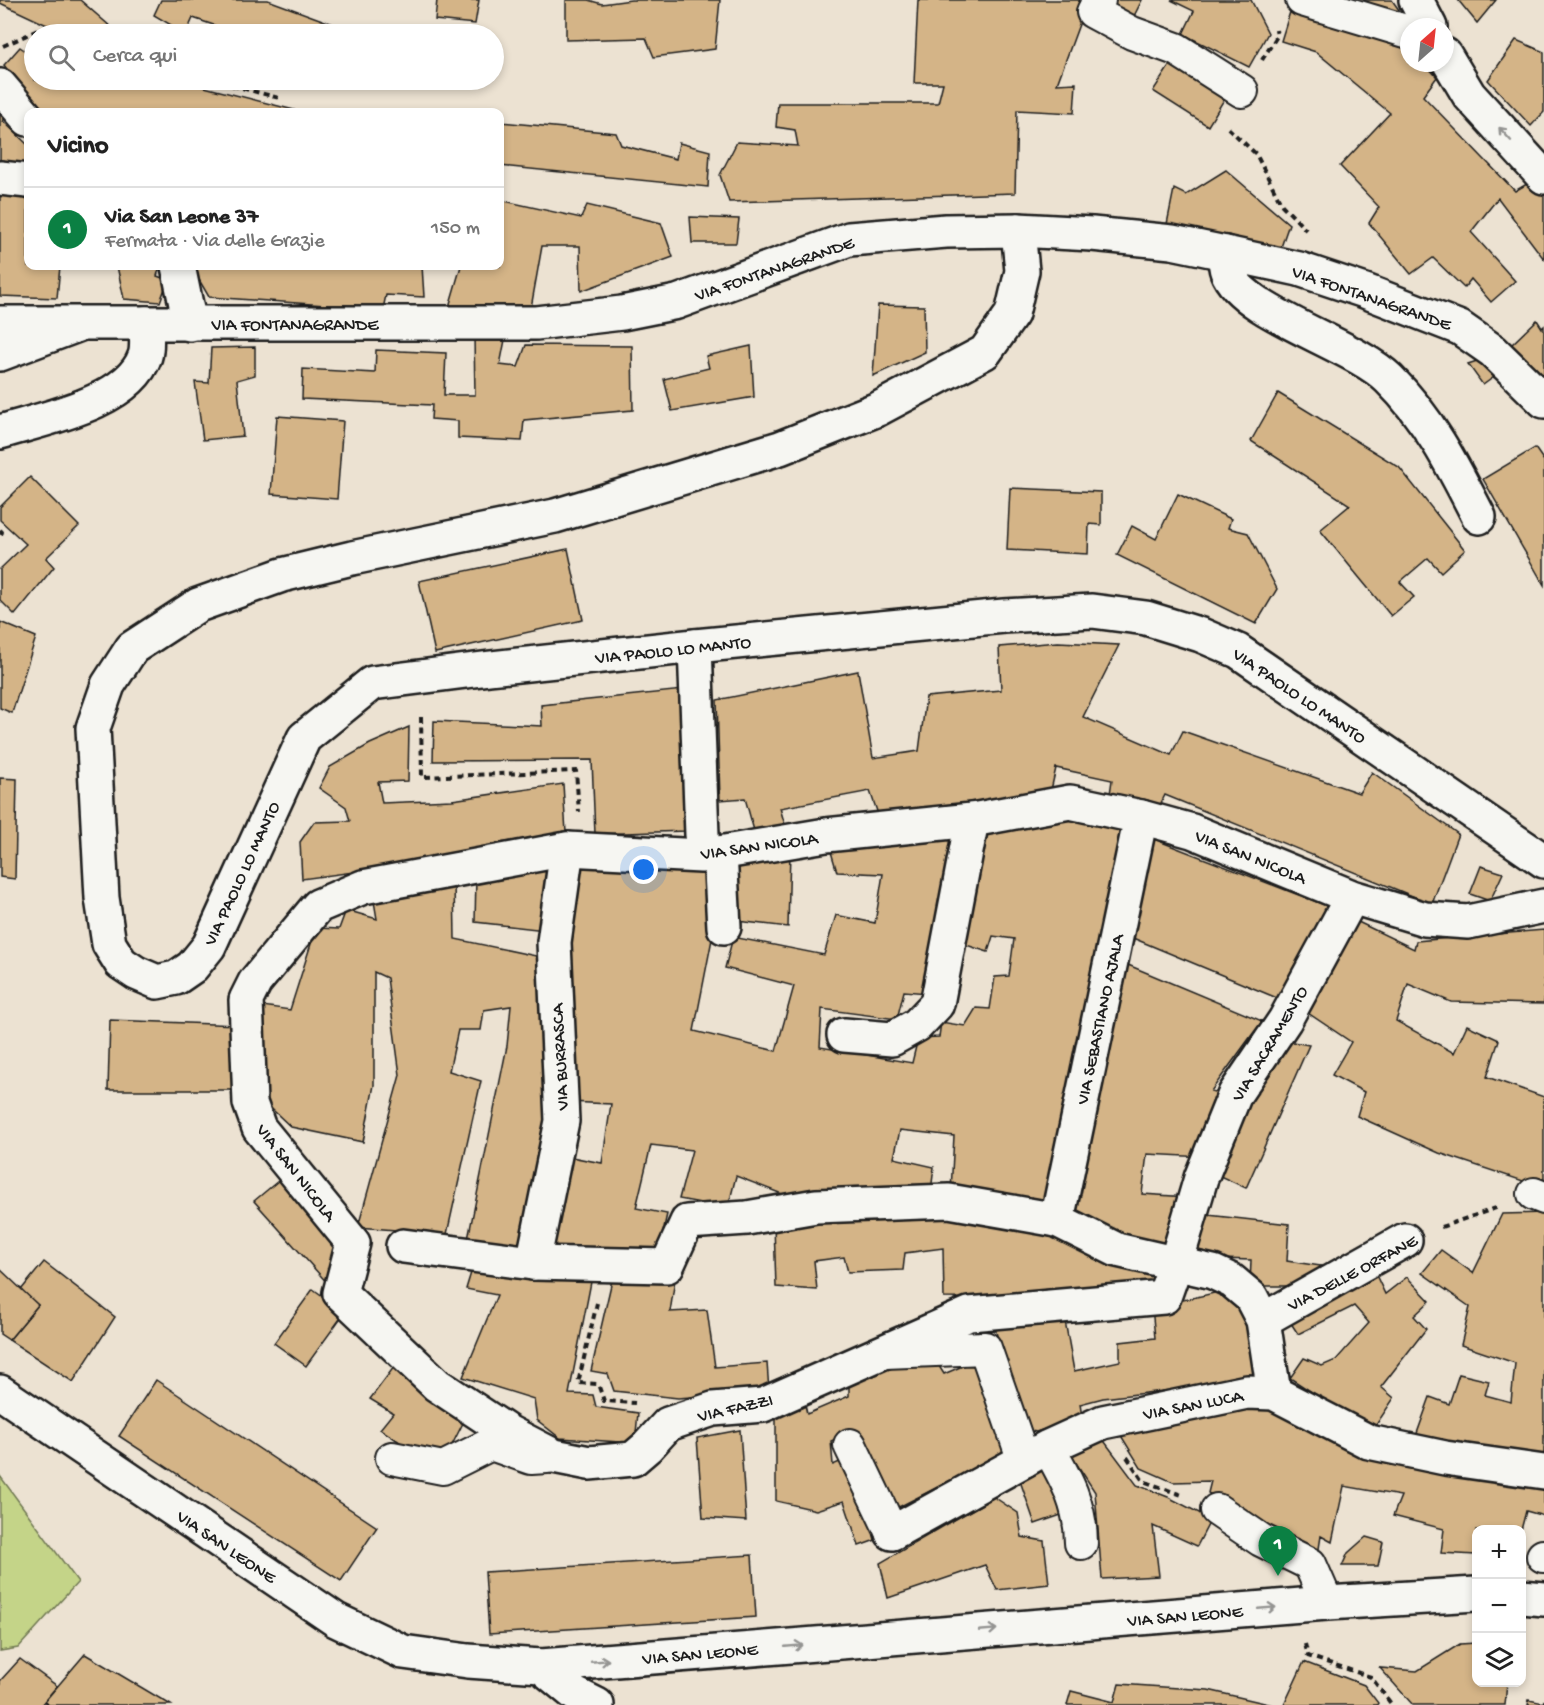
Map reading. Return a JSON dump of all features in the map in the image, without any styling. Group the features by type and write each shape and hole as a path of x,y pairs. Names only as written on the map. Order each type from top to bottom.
{"street":[{"path":"1099,0 1093,12 1132,33 1176,50 1242,91"},
{"path":"1302,0 1400,29"},
{"path":"1416,0 1425,18"},
{"path":"1454,70 1469,95 1544,177"},
{"path":"0,178 24,181"},
{"name":"VIA FONTANAGRANDE","path":"0,323 536,323 622,314 677,302 849,240 946,231 1018,230 1172,242 1299,269 1365,291 1460,328 1492,351 1544,401"},
{"name":"VIA PAOLO LO MANTO","path":"1018,230 1022,271 1012,314 985,352 878,409 780,448 555,516 352,558 282,575 198,605 132,648 108,685 93,728 102,898 109,944 121,963 136,973 157,982 176,978 192,967 209,946 304,738 372,683 695,646 1004,616 1092,611 1146,618 1201,635 1238,651 1544,861"},
{"path":"1225,253 1228,272 1244,294 1269,311 1323,338 1388,378 1419,413 1437,440 1479,517"},
{"path":"179,270 190,324"},
{"path":"0,354 81,323"},
{"path":"0,432 91,404 126,383 139,368 146,354 146,323"},
{"path":"695,646 711,844 724,927"},
{"name":"VIA SAN NICOLA","path":"353,1242 259,1128 250,1103 246,1000 255,982 318,906 363,887 574,849 701,856 711,844 972,820 1070,802 1141,817 1192,831 1352,897 1425,919 1468,922 1544,906"},
{"name":"VIA SEBASTIANO AJALA","path":"1057,1220 1141,817"},
{"path":"844,1035 892,1040 916,1025 937,1004 972,820"},
{"name":"VIA BURRASCA","path":"533,1263 562,1121 554,942 574,849"},
{"name":"VIA SACRAMENTO","path":"1176,1263 1201,1178 1235,1094 1285,1020 1352,897"},
{"path":"403,1246 533,1263 667,1266 687,1222 747,1218 816,1206 949,1201 1057,1220 1117,1250 1213,1272 1232,1281 1251,1298 1263,1320 1274,1393"},
{"name":"VIA DELLE ORFANE","path":"1263,1320 1405,1240"},
{"name":"VIA FAZZI","path":"353,1242 340,1293 437,1385 508,1432 554,1456 589,1463 633,1459 668,1424 713,1409 763,1405 969,1314 1164,1297 1176,1263"},
{"path":"881,1352 984,1348 1036,1454 1069,1484 1081,1522 1081,1543"},
{"name":"VIA SAN LEONE","path":"0,1392 336,1620 403,1652 468,1661 541,1666 1311,1604 1472,1594"},
{"name":"VIA SAN LUCA","path":"892,1533 1036,1454 1103,1422 1247,1392 1274,1393 1369,1442 1445,1458 1544,1472"},
{"path":"392,1458 443,1468 491,1444 531,1458 554,1456"},
{"path":"850,1445 892,1533"},
{"path":"1217,1510 1261,1540 1311,1564 1311,1604"},
{"path":"1526,1597 1544,1599"},
{"path":"541,1666 575,1694 597,1705"}],"path":[{"path":"1276,27 1277,36 1222,122 1256,154 1282,205 1307,230"},
{"path":"0,48 24,37"},
{"path":"249,90 279,98"},
{"path":"0,530 2,532 0,536"},
{"path":"420,677 422,777 576,771 574,849"},
{"name":"VIA DELLE ORFANE","path":"1405,1240 1539,1196"},
{"path":"606,1263 578,1383 598,1384 604,1401 636,1403"},
{"path":"1103,1422 1143,1481 1217,1510"},
{"path":"1311,1604 1308,1656 1371,1677 1392,1705"}],"green space":[{"path":"0,1476 78,1582 18,1648 0,1651"}],"building":[{"path":"0,0 80,0 108,24 45,24 0,3"},
{"path":"161,0 268,0 333,24 211,24 193,18 190,24 169,24 154,15"},
{"path":"437,0 479,0 475,24 435,20"},
{"path":"566,0 588,0 602,4 631,0 720,0 715,49 654,57 646,38 566,40"},
{"path":"918,0 1088,0 1057,84 1076,83 1074,113 1017,110 1015,193 729,202 720,175 737,142 798,146 795,130 776,127 778,103 938,103 943,83 914,83"},
{"path":"1109,0 1142,0 1131,22 1105,9"},
{"path":"1171,0 1251,0 1268,33 1249,67 1183,34 1194,11"},
{"path":"1334,0 1392,0 1399,10 1398,21"},
{"path":"1458,0 1496,0 1477,23"},
{"path":"1290,12 1397,35 1400,38 1400,72 1432,72 1437,77 1423,96 1515,191 1532,181 1544,194 1544,259 1498,198 1471,232 1515,281 1491,302 1471,279 1464,288 1433,258 1411,274 1369,223 1379,207 1340,166 1390,113 1316,52 1281,41"},
{"path":"1516,40 1544,52 1544,112 1531,126 1488,80"},
{"path":"20,47 24,50 24,90 216,90 286,108 36,108 4,65"},
{"path":"1174,59 1228,93 1208,126 1153,91"},
{"path":"0,106 10,111 3,121 24,141 24,170 0,167"},
{"path":"504,122 616,133 621,145 676,159 679,143 710,151 708,187 504,166"},
{"path":"1226,170 1289,224 1280,250 1167,224 1174,189 1186,195"},
{"path":"0,189 24,190 24,270 60,270 57,298 0,296"},
{"path":"504,201 581,218 587,205 661,223 673,257 581,291 580,246 542,246 531,308 449,307 460,270 504,270"},
{"path":"690,217 739,219 736,243 692,243"},
{"path":"118,270 159,270 157,276 168,280 160,302 124,299"},
{"path":"193,270 422,270 424,297 386,295 383,309 209,297"},
{"path":"878,305 924,306 925,352 873,376"},
{"path":"1537,320 1542,328 1544,326 1544,376 1510,346"},
{"path":"474,336 505,340 500,365 518,367 526,345 632,346 633,410 524,420 522,441 458,438 458,421 431,419 432,405 302,399 303,369 375,373 376,350 446,353 444,395 475,395"},
{"path":"751,346 754,397 672,411 664,379 709,368 706,356"},
{"path":"255,347 255,375 237,380 243,436 203,440 195,382 209,383 211,348"},
{"path":"1480,360 1498,374 1483,385 1468,364"},
{"path":"1278,393 1399,467 1465,550 1441,572 1428,558 1400,582 1414,597 1391,616 1320,530 1350,505 1251,441"},
{"path":"277,416 343,421 337,499 271,494"},
{"path":"1535,448 1544,461 1544,585 1483,479"},
{"path":"30,477 79,526 46,558 54,567 15,615 0,600 0,569 26,544 0,520 0,507"},
{"path":"1010,488 1101,492 1101,525 1089,524 1088,554 1007,550"},
{"path":"1178,494 1231,519 1228,528 1248,533 1277,589 1256,624 1117,555 1132,526 1156,539"},
{"path":"568,549 583,620 435,653 419,581"},
{"path":"0,622 36,637 12,713 0,708"},
{"path":"1058,642 1119,645 1083,717 1171,755 1183,731 1359,793 1372,772 1458,834 1432,904 1165,795 1156,813 1110,794 1112,780 1056,768 1051,790 976,807 879,817 870,791 780,808 787,832 756,838 745,798 720,800 717,700 858,671 873,758 919,751 926,697 1001,690 999,647"},
{"path":"683,690 686,831 595,834 592,760 433,761 434,721 542,726 541,705"},
{"path":"409,727 408,781 378,782 382,803 452,800 563,784 566,833 493,844 494,853 302,879 300,842 314,822 350,821 346,807 319,788 330,767 370,744"},
{"path":"0,778 17,779 15,879 0,877"},
{"path":"1059,820 1131,823 1049,1200 951,1191 954,1136 900,1130 894,1158 934,1167 931,1191 782,1194 736,1176 728,1208 679,1199 692,1150 651,1145 636,1208 667,1214 657,1259 548,1247 561,1155 602,1163 611,1104 569,1102 568,942 578,862 712,868 713,934 694,1031 776,1051 794,986 725,968 733,937 824,955 836,915 875,923 883,874 837,872 829,845 958,835 928,993 904,991 897,1019 822,1009 820,1047 912,1063 918,1038 939,1037 941,1022 965,1026 976,1008 990,1009 995,977 1009,976 1014,939 993,936 988,952 957,942 975,835"},
{"path":"1151,838 1327,906 1311,943 1277,998 1128,936"},
{"path":"790,851 788,927 737,921 731,859"},
{"path":"550,865 545,930 475,922 476,878"},
{"path":"1481,866 1503,873 1490,901 1470,894"},
{"path":"454,881 455,939 541,957 553,1120 523,1247 468,1239 507,1046 511,1006 484,1010 481,1030 458,1030 449,1071 481,1081 447,1234 358,1227 400,1075 387,978 374,972 374,1085 363,1142 291,1127 260,1098 256,1005 290,1010 316,928 339,929 346,910 377,919 373,895"},
{"path":"1356,921 1414,949 1416,941 1544,930 1544,1004 1451,1002 1408,984 1396,1021 1454,1053 1467,1025 1499,1040 1487,1077 1544,1097 1544,1188 1439,1153 1357,1116 1364,1092 1332,1075 1351,1042 1305,1011"},
{"path":"1121,962 1262,1021 1211,1091 1225,1095 1204,1157 1147,1154 1142,1194 1188,1197 1171,1250 1132,1243 1066,1211"},
{"path":"110,1020 238,1025 236,1090 108,1090"},
{"path":"1282,1040 1309,1045 1246,1188 1209,1171"},
{"path":"284,1176 339,1247 329,1285 254,1201"},
{"path":"1544,1213 1544,1463 1415,1439 1430,1397 1449,1404 1459,1374 1489,1381 1485,1395 1511,1402 1515,1363 1461,1345 1470,1307 1422,1273 1441,1250 1473,1273 1502,1214"},
{"path":"939,1214 1081,1238 1158,1270 1151,1286 1014,1299 944,1298 943,1248 905,1253 903,1270 848,1272 844,1257 814,1261 817,1290 776,1287 774,1225"},
{"path":"1199,1214 1289,1224 1287,1261 1321,1266 1305,1286 1250,1286 1251,1260 1193,1258"},
{"path":"44,1262 115,1317 73,1382 9,1340 38,1305 21,1290"},
{"path":"473,1266 592,1277 569,1394 593,1395 596,1407 638,1413 635,1443 560,1438 537,1420 534,1399 463,1377 497,1295 466,1289"},
{"path":"0,1269 38,1305 9,1340 0,1334"},
{"path":"676,1273 670,1312 707,1310 715,1367 767,1363 769,1391 678,1398 614,1391 608,1374 591,1371 613,1276"},
{"path":"1375,1273 1385,1294 1407,1277 1430,1301 1414,1316 1426,1329 1381,1387 1394,1398 1372,1431 1290,1378 1304,1358 1322,1366 1336,1360 1369,1323 1354,1306 1298,1334 1287,1317"},
{"path":"313,1289 345,1312 306,1366 274,1343"},
{"path":"1223,1291 1242,1305 1256,1380 1103,1398 1080,1404 1082,1417 1036,1432 1018,1428 995,1327 1064,1315 1074,1371 1120,1361 1120,1342 1155,1338 1152,1307"},
{"path":"972,1362 1010,1450 891,1511 853,1432 831,1441 833,1465 849,1458 884,1537 859,1546 844,1501 816,1510 776,1501 776,1410 804,1400 807,1414 849,1396 849,1381 894,1364 937,1363 944,1374"},
{"path":"397,1363 465,1419 447,1455 412,1450 380,1429 393,1413 370,1399"},
{"path":"156,1380 377,1527 341,1581 119,1436"},
{"path":"1247,1405 1277,1407 1544,1481 1544,1516 1526,1511 1522,1525 1472,1525 1472,1555 1441,1553 1444,1529 1393,1516 1401,1496 1344,1486 1332,1542 1321,1536 1318,1555 1208,1493 1211,1481 1173,1482 1141,1468 1120,1434"},
{"path":"740,1430 746,1521 703,1518 697,1438"},
{"path":"1099,1434 1137,1485 1168,1497 1211,1519 1197,1546 1153,1526 1159,1576 1102,1579 1095,1492 1069,1452"},
{"path":"1050,1468 1064,1514 1035,1524 1018,1475"},
{"path":"994,1497 1018,1513 1022,1537 1044,1541 1049,1584 997,1590 985,1565 888,1598 880,1563"},
{"path":"1366,1537 1383,1542 1378,1566 1342,1566 1348,1553"},
{"path":"752,1555 756,1617 489,1634 485,1572"},
{"path":"1472,1643 1472,1687 1507,1687 1505,1705 1413,1705 1380,1668 1417,1671 1460,1644"},
{"path":"85,1654 171,1705 49,1705 44,1702"},
{"path":"20,1659 57,1686 41,1705 0,1705 0,1681"},
{"path":"1304,1662 1364,1685 1378,1703 1377,1705 1284,1705"},
{"path":"1119,1684 1208,1690 1273,1705 1067,1705 1071,1691 1114,1702"},
{"path":"1529,1700 1543,1703 1544,1700 1544,1705 1528,1705"}],"place":[{"name":"Via San Leone 37","path":"1278,1576"}]}
